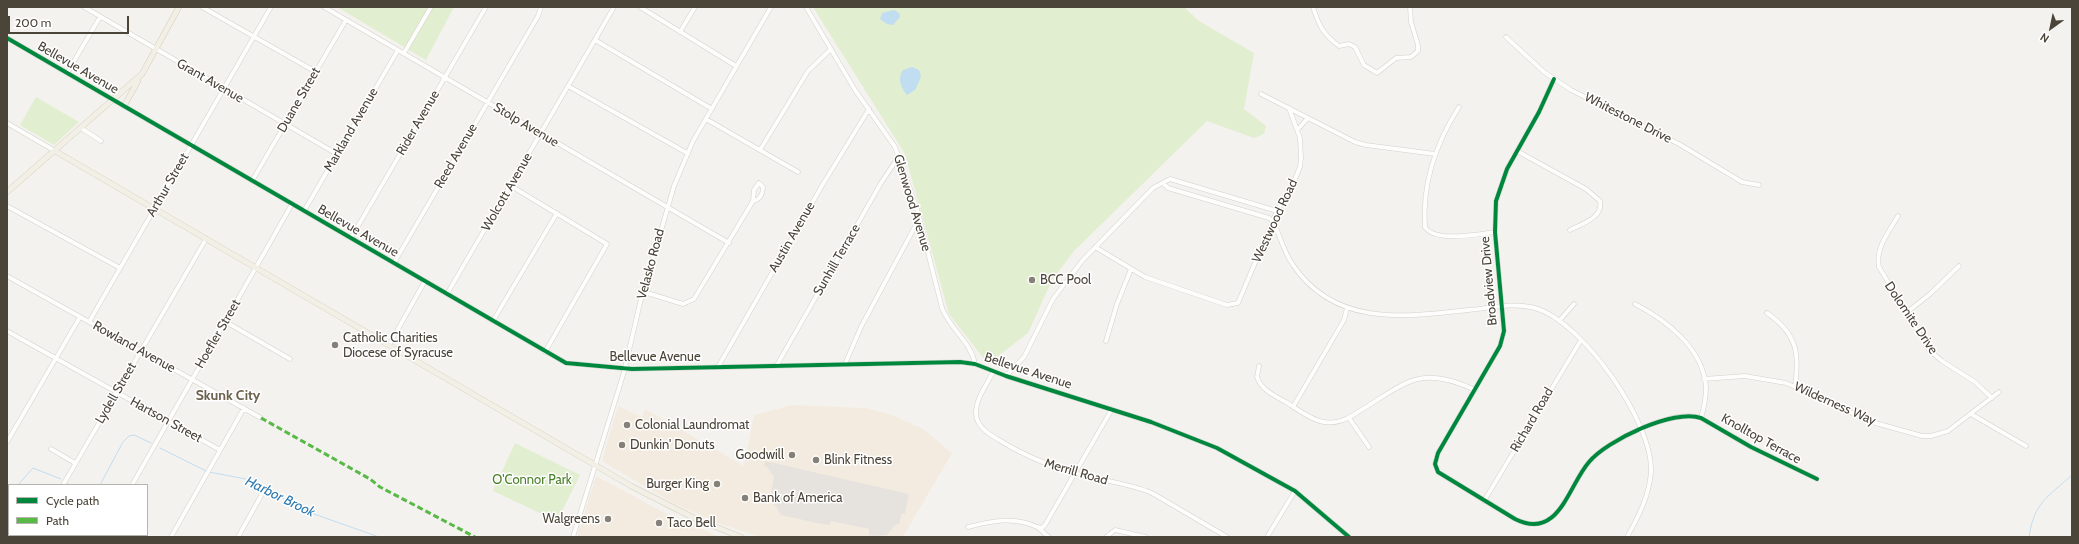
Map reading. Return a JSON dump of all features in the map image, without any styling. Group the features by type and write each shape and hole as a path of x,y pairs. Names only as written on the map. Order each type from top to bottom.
{"main road":[{"path":"124,106 179,7"},
{"path":"7,192 142,74"},
{"path":"55,151 672,508 711,526 741,537"}],"street":[{"name":"Grant Avenue","path":"84,7 337,154"},
{"path":"202,7 316,72"},
{"name":"Arthur Street","path":"89,322 271,7"},
{"name":"Stolp Avenue","path":"324,7 728,243"},
{"path":"404,53 430,7"},
{"name":"Rider Avenue","path":"351,238 486,7"},
{"name":"Reed Avenue","path":"394,263 538,16 541,7"},
{"name":"Wolcott Avenue","path":"447,294 614,7"},
{"path":"640,7 736,66"},
{"path":"680,32 695,7"},
{"name":"Velasko Road","path":"573,537 625,369 667,208 687,153 771,7"},
{"name":"Glenwood Avenue","path":"806,7 899,156 919,219 945,317 972,351 975,364"},
{"path":"1313,7 1321,30 1327,37 1339,46 1349,44 1355,47 1364,65 1377,73 1396,58 1411,57 1418,51 1418,45 1411,22 1410,7"},
{"path":"68,73 100,17"},
{"name":"Duane Street","path":"252,181 346,20"},
{"name":"Whitestone Drive","path":"1506,37 1519,50 1554,79 1595,102 1633,119 1679,144 1742,182 1758,184"},
{"name":"Bellevue Avenue","path":"7,38 425,282 546,352 572,365 625,369 960,362 975,364 993,372 1112,409 1176,431 1217,448 1295,491 1349,537"},
{"path":"595,40 712,109"},
{"path":"760,150 808,71 831,49"},
{"name":"Markland Avenue","path":"304,211 398,50"},
{"name":"Broadview Drive","path":"1442,475 1436,468 1435,464 1438,453 1500,346 1504,331 1495,232 1496,201 1499,188 1554,79"},
{"path":"568,86 687,153"},
{"path":"1261,94 1339,135 1366,145 1435,154"},
{"path":"1459,107 1449,123 1435,154 1429,174 1424,222 1425,227 1432,234 1440,236 1495,232"},
{"name":"Westwood Road","path":"1131,269 1145,277 1230,305 1238,303 1272,221 1300,167 1301,147 1298,129 1289,108"},
{"name":"Austin Avenue","path":"718,367 823,184 869,109"},
{"path":"1298,129 1308,118"},
{"path":"706,119 798,172"},
{"path":"7,123 55,151"},
{"path":"80,128 101,141"},
{"path":"1517,151 1586,189 1599,199 1601,205 1597,214 1570,230"},
{"name":"Sunhill Terrace","path":"776,365 881,183 899,156"},
{"path":"1006,376 1024,357 1041,321 1061,287 1095,247 1153,188 1170,179 1277,211"},
{"path":"1163,184 1168,188 1269,218 1299,273 1320,294 1347,308 1378,315 1408,317 1515,305 1537,308 1558,321 1581,340 1609,372 1634,411 1642,430 1648,451 1650,466 1648,490 1638,517 1627,537"},
{"path":"511,186 607,244 546,352"},
{"path":"644,292 680,303 692,301 702,288 753,200"},
{"name":"Hoefler Street","path":"133,484 292,204"},
{"path":"7,206 120,268"},
{"path":"493,321 557,213"},
{"name":"Dolomite Drive","path":"1898,216 1881,247 1878,263 1886,281 1929,350 1942,361 1975,382 1992,398"},
{"path":"845,364 864,320 919,219"},
{"name":"Lydell Street","path":"64,484 206,238"},
{"path":"1095,247 1131,269 1117,304 1106,341"},
{"path":"1906,313 1930,294 1959,266"},
{"name":"Rowland Avenue","path":"7,276 261,418"},
{"path":"389,345 425,282"},
{"path":"1558,321 1574,304"},
{"path":"1634,304 1663,320 1680,336 1698,362 1704,379 1706,396 1701,418"},
{"path":"1293,407 1344,320 1347,308"},
{"path":"1767,313 1783,325 1794,343 1798,361 1795,386"},
{"path":"7,442 80,317"},
{"path":"226,322 290,359"},
{"name":"Hartson Street","path":"7,331 220,450"},
{"name":"Richard Road","path":"1484,501 1581,340"},
{"path":"1259,366 1256,377 1258,383 1268,392 1322,422 1339,422 1350,418 1401,384 1421,378 1444,378 1475,390"},
{"name":"Merrill Road","path":"993,372 976,409 976,418 983,429 1025,455 1050,466 1138,487 1227,537"},
{"name":"Wilderness Way","path":"1704,379 1753,376 1795,386 1842,410 1872,422 1922,436 1932,436 1948,431 1999,392"},
{"path":"170,537 244,408"},
{"path":"968,527 1005,519 1042,528 1112,409"},
{"path":"1971,414 2026,446"},
{"name":"Knolltop Terrace","path":"1442,475 1522,523 1533,524 1544,522 1558,512 1588,463 1599,452 1611,443 1673,417 1701,418 1750,447 1816,479"},
{"path":"1350,418 1368,448"},
{"path":"7,431 12,434"},
{"path":"50,449 76,463"},
{"path":"1266,537 1295,491"},
{"path":"238,537 262,494"},
{"path":"1038,527 1049,537"},
{"path":"1106,537 1116,530 1146,537"}],"shaded area":[{"path":"793,405 866,408 892,415 923,429 952,453 903,537 760,537 718,523 673,503 602,460 618,406 642,417 645,409 744,466 754,415"},
{"path":"765,461 909,494 905,514 902,513 899,524 896,524 887,535 875,536 869,535 869,529 831,521 830,525 817,523 781,515 770,497 774,477 767,467 764,466"},
{"path":"596,476 667,514 720,537 577,537"}],"green space":[{"path":"337,7 454,7 426,60"},
{"path":"813,7 1184,7 1199,21 1254,53 1244,109 1266,126 1264,134 1254,138 1207,121 1074,251 1052,280 1028,333 988,364 949,314 905,154"},
{"path":"36,97 79,122 54,145 20,125"},
{"name":"O'Connor Park","path":"515,443 580,475 557,521 493,491"},
{"path":"8,521 8,536 49,537 7,537"}],"water":[{"path":"894,10 899,13 900,17 893,25 887,24 880,19 882,13"},
{"path":"912,67 919,70 921,77 915,90 907,95 903,89 900,76 903,70"}],"waterway":[{"name":"Harbor Brook","path":"101,484 123,442 129,436 134,435 151,443"},
{"name":"Harbor Brook","path":"160,448 206,471"},
{"name":"Harbor Brook","path":"19,484 33,468 61,479"},
{"name":"Harbor Brook","path":"209,472 246,479 314,514 379,537"},
{"path":"2029,537 2031,525 2038,508 2049,495 2072,475"}],"marked path":[{"path":"261,418 370,479 380,487 475,537"}],"cycle path":[{"path":"7,38 566,363 632,369 960,362 975,364 1006,376 1151,422 1217,448 1295,491 1349,537"},
{"path":"1554,79 1539,112 1507,169 1496,201 1495,232 1504,331 1500,346 1438,453 1435,464 1438,472 1515,519 1530,524 1542,523 1552,517 1561,508 1589,462 1610,445 1641,428 1658,422 1689,416 1701,418 1751,447 1817,479"}],"place":[{"name":"BCC Pool","path":"1032,280"},
{"name":"Catholic Charities Diocese of Syracuse","path":"335,345"},
{"name":"Colonial Laundromat","path":"627,425"},
{"name":"Dunkin' Donuts","path":"622,445"},
{"name":"Goodwill","path":"792,455"},
{"name":"Blink Fitness","path":"816,460"},
{"name":"Burger King","path":"717,484"},
{"name":"Bank of America","path":"745,498"},
{"name":"Walgreens","path":"608,519"},
{"name":"Taco Bell","path":"659,523"}],"district":[{"name":"Skunk City","path":"228,396"}]}
